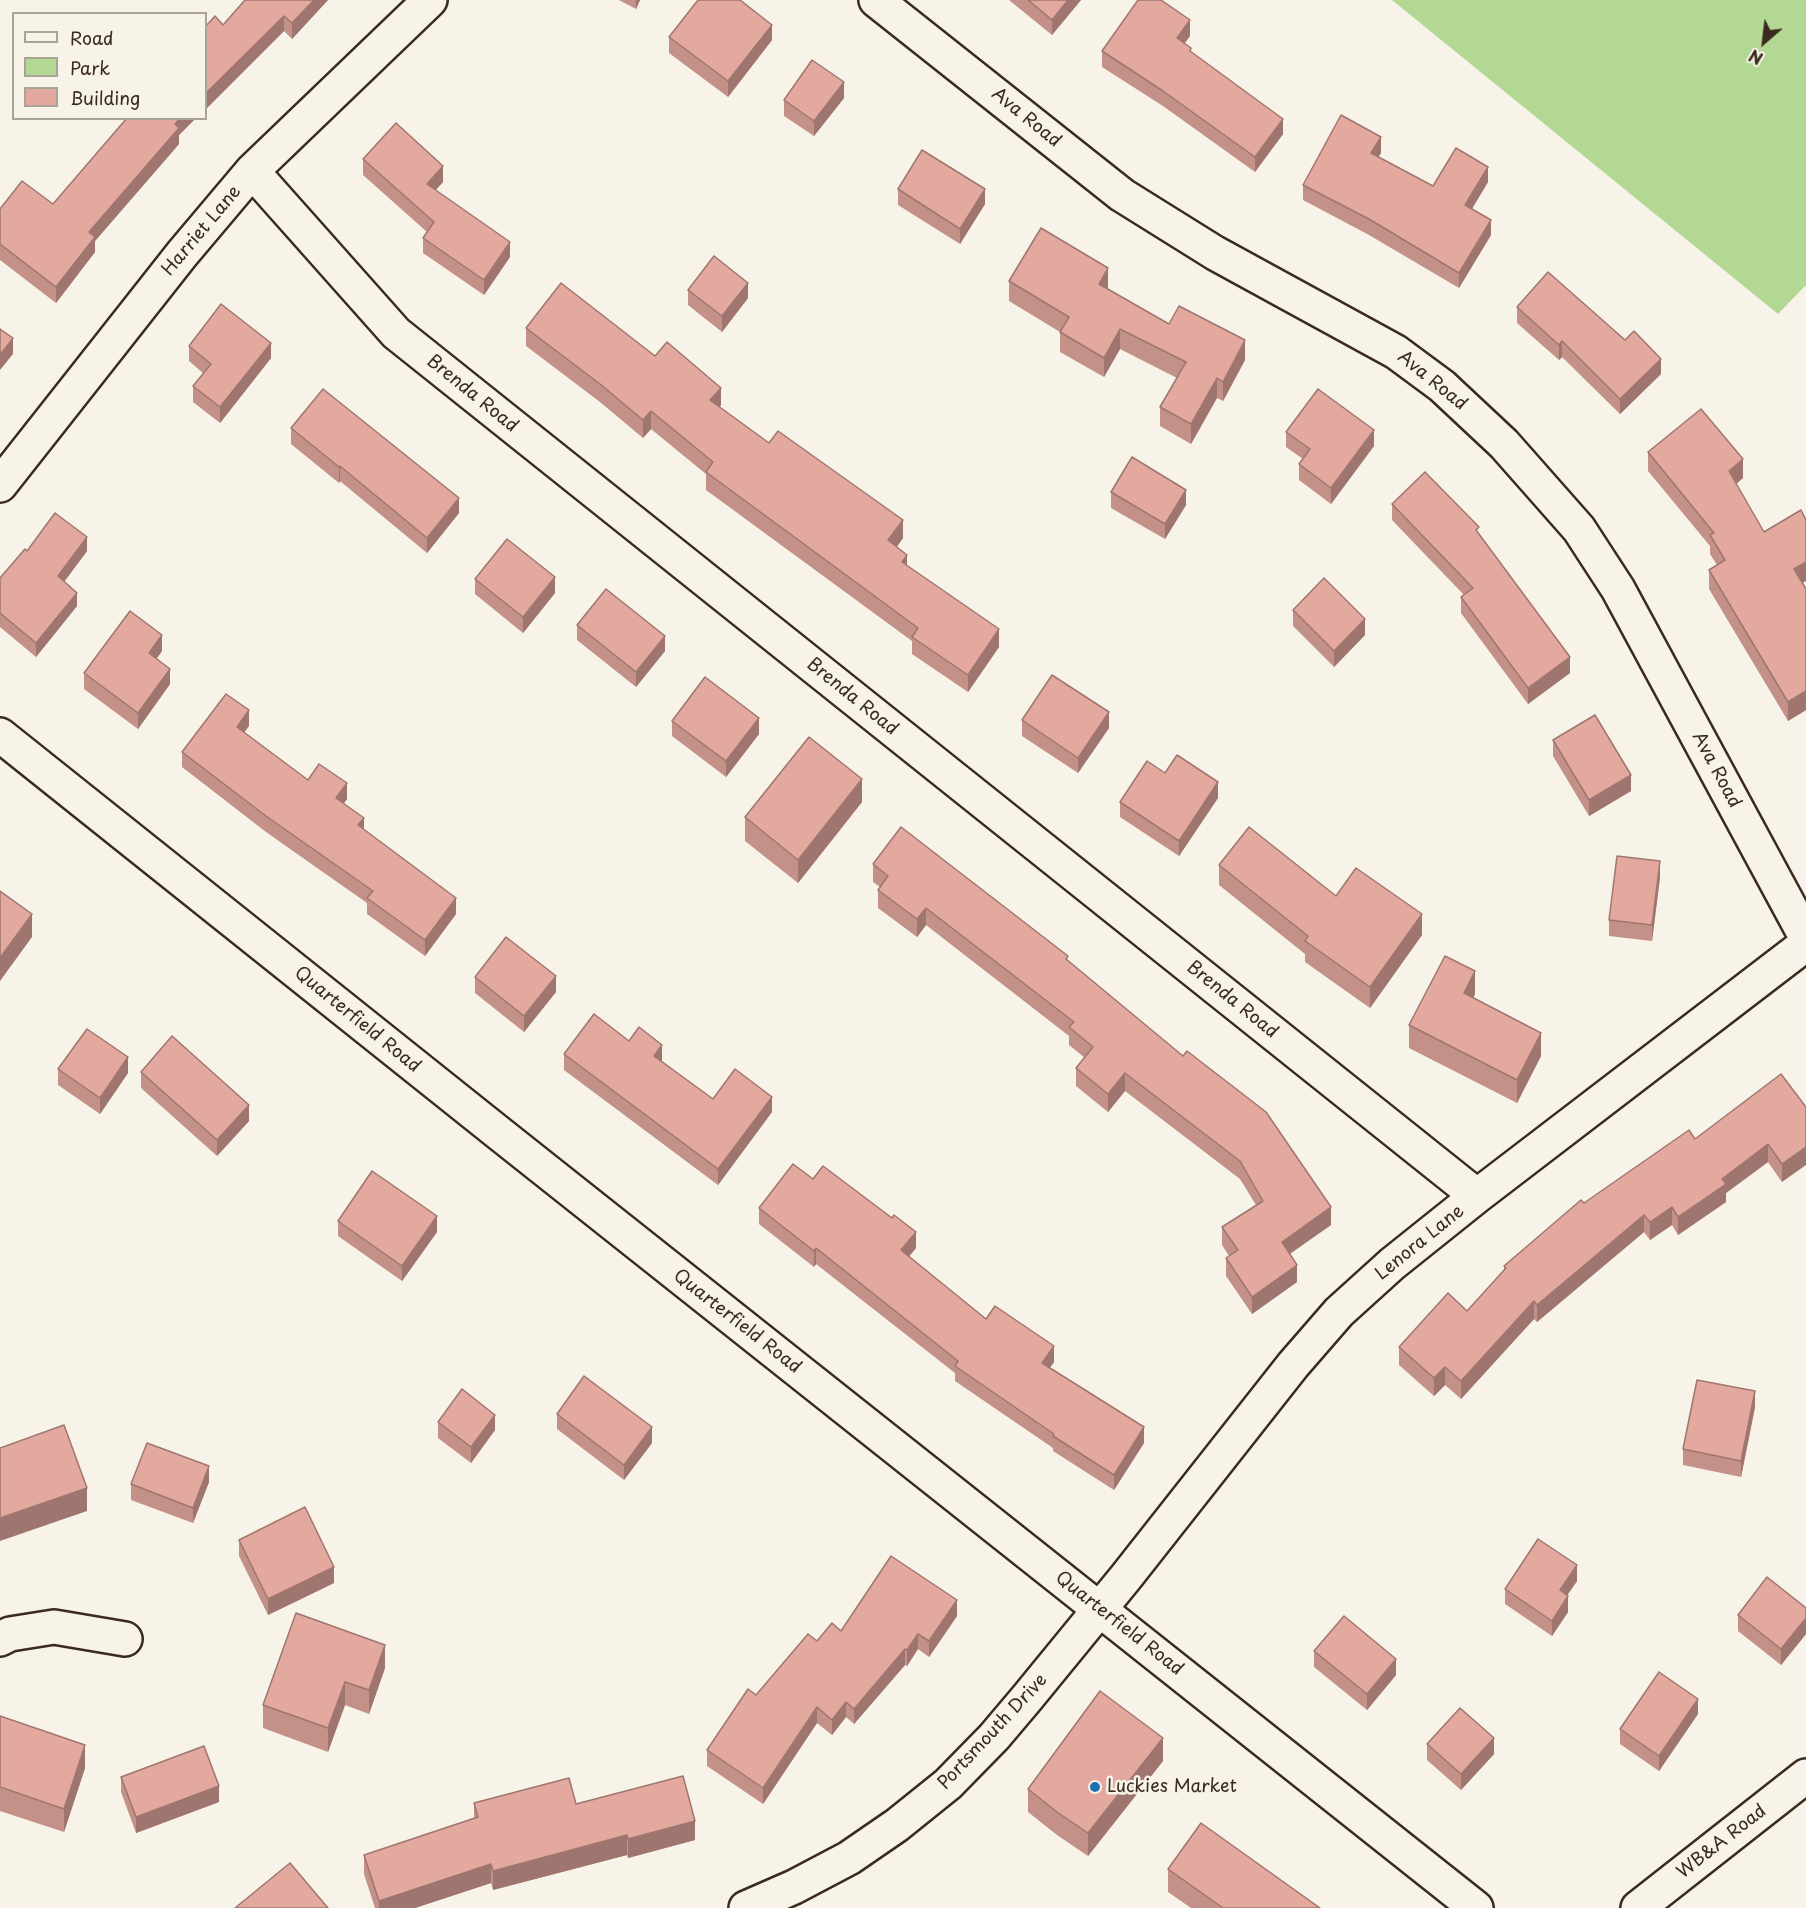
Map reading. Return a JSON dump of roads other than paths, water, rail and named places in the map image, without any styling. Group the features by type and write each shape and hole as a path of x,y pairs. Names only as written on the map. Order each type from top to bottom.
{"street":[{"name":"Harriet Lane","path":"0,485 182,254 252,171 430,0"},
{"name":"Ava Road","path":"876,0 1122,195 1215,253 1396,352 1442,386 1504,444 1579,530 1618,590 1806,937"},
{"name":"Brenda Road","path":"252,171 396,333 1477,1196"},
{"name":"Quarterfield Road","path":"0,735 490,1127 1476,1908"},
{"name":"Lenora Lane","path":"1100,1609 1293,1365 1339,1312 1392,1264 1477,1196 1806,944"},
{"name":"Portsmouth Drive","path":"746,1908 794,1887 849,1858 897,1825 948,1784 994,1737 1100,1609"},
{"path":"0,1639 10,1634 54,1627 126,1639"},
{"name":"WB&A Road","path":"1638,1908 1806,1776"}],"place":[{"name":"Luckies Market","path":"1095,1787"}]}
